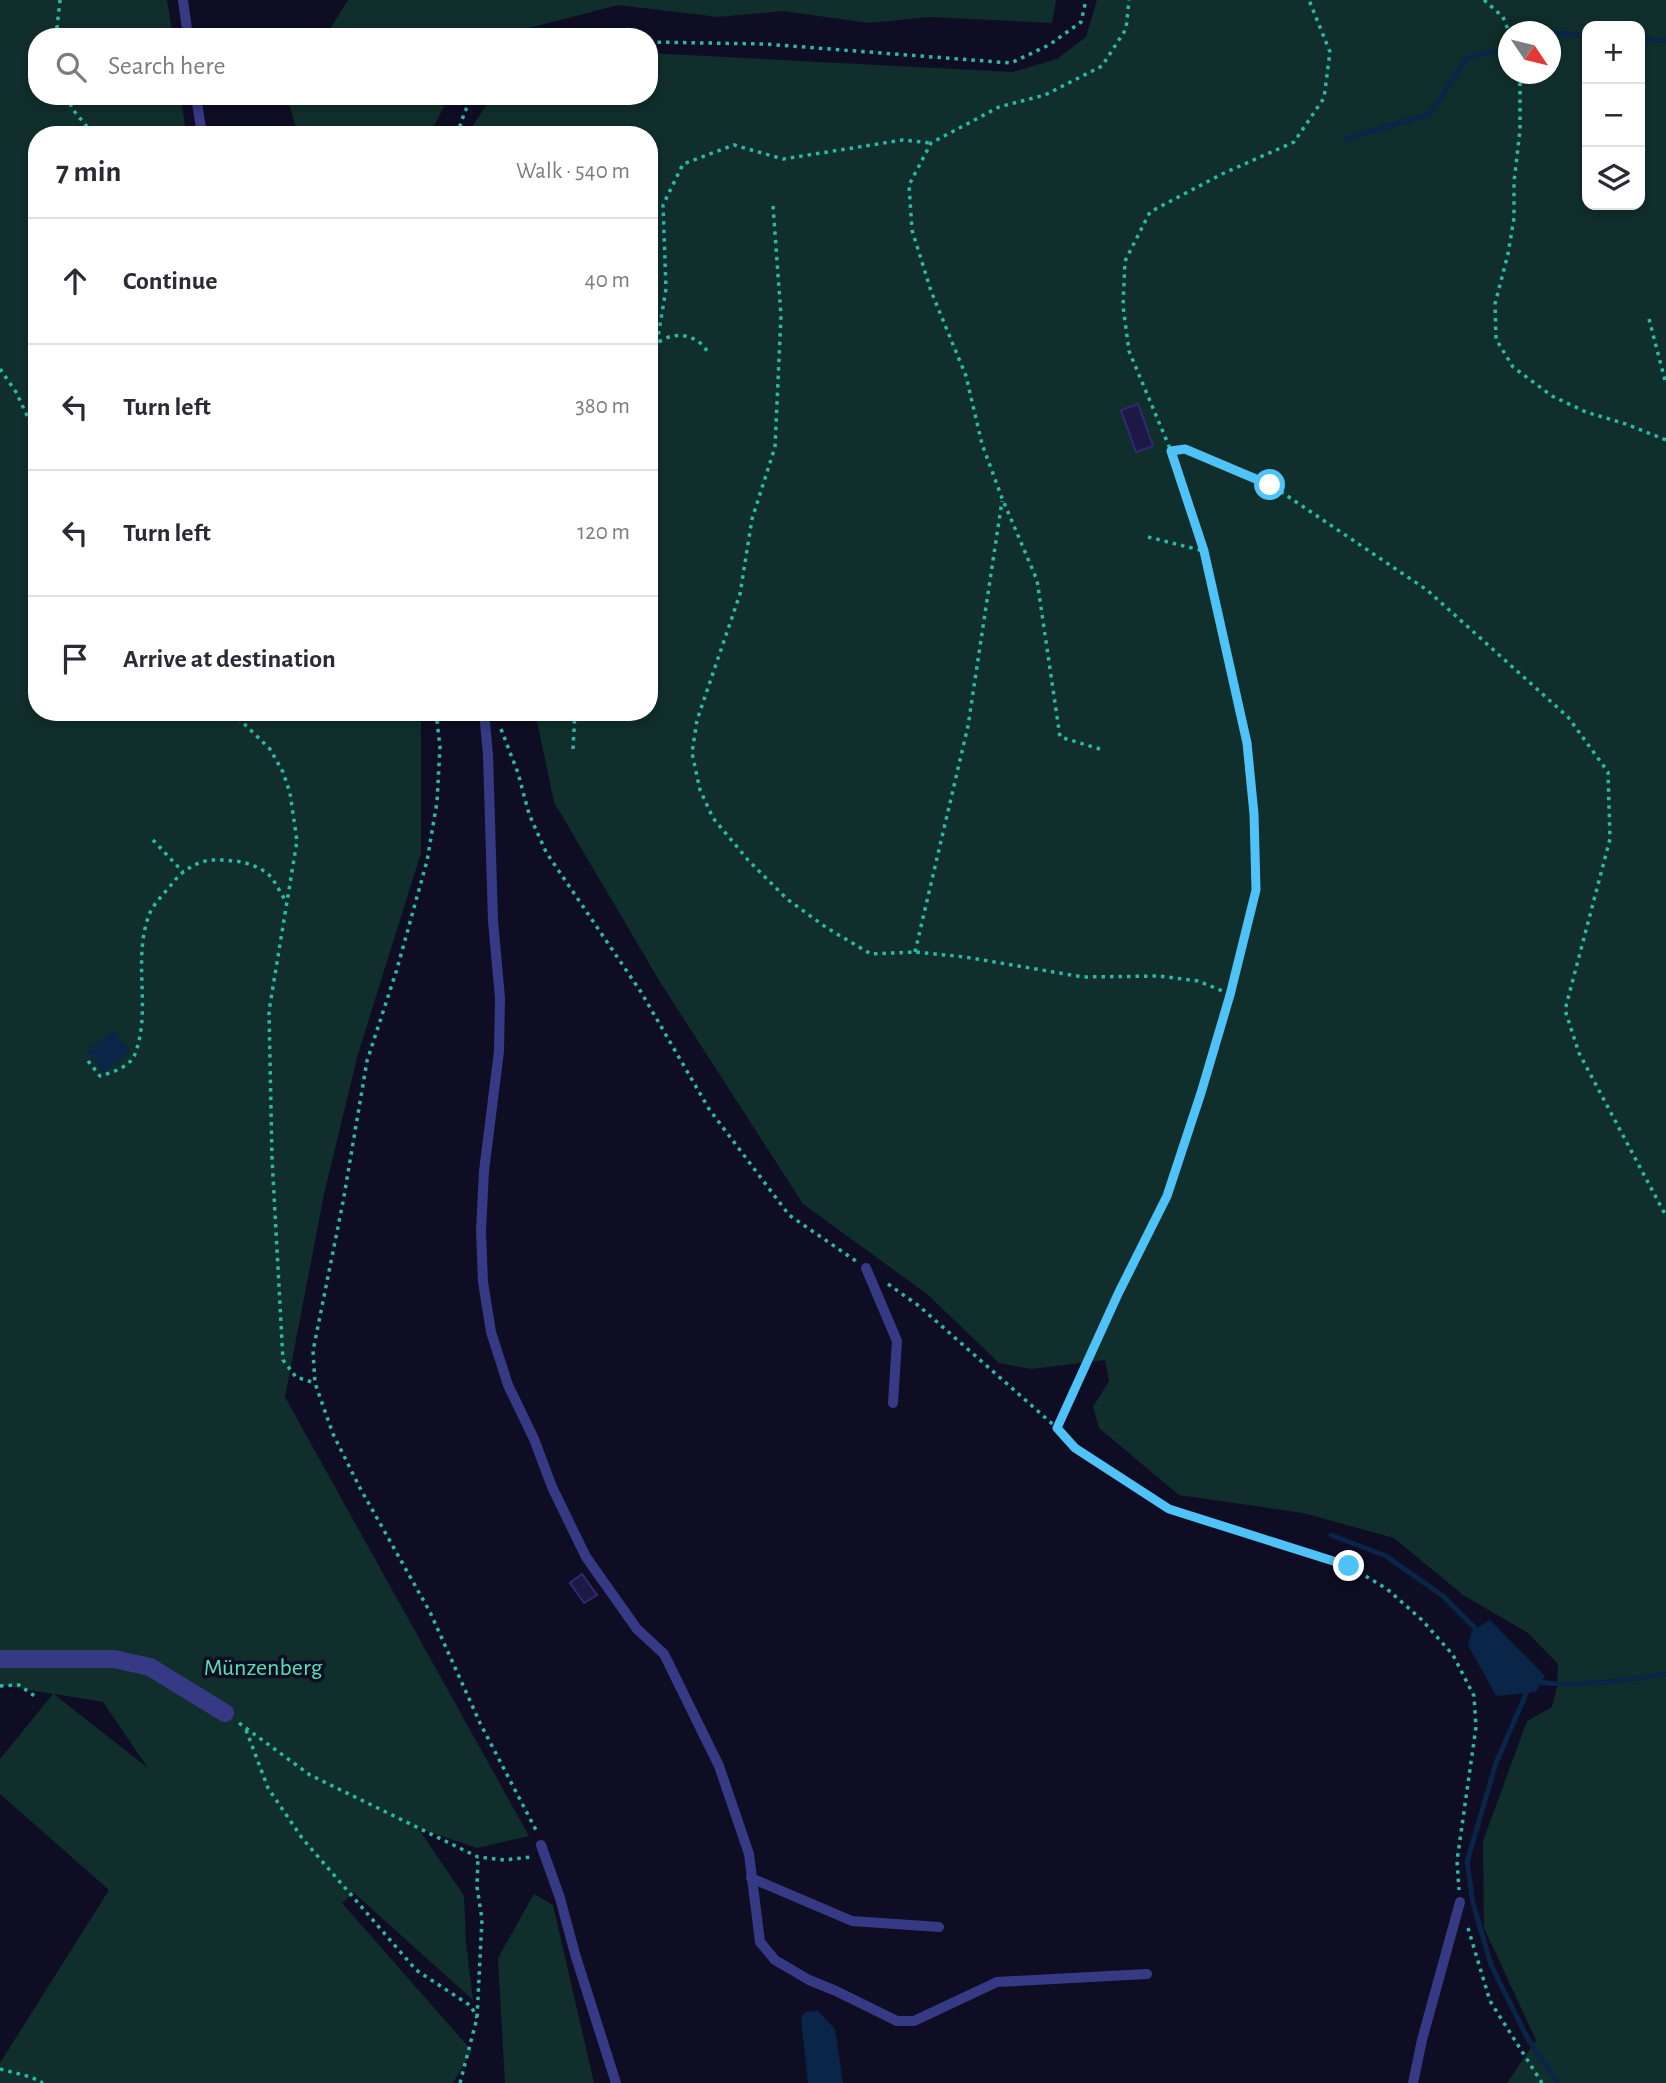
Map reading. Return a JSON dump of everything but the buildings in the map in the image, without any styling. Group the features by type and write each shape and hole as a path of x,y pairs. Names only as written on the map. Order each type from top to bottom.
{"street":[{"path":"0,1659 114,1658 150,1667 225,1713"}],"lane":[{"path":"183,0 187,28"},
{"path":"197,105 201,126"},
{"path":"485,721 493,922 500,998 499,1051 481,1231 483,1282 491,1332 508,1385 586,1557 637,1629 664,1654 719,1766 749,1854 760,1942 775,1960 809,1980 836,1990 897,2021 914,2021 997,1982 1147,1974"},
{"path":"866,1268 897,1341 893,1403"},
{"path":"541,1845 560,1898 616,2083"},
{"path":"751,1878 852,1921 939,1927"},
{"path":"1413,2083 1460,1902"}],"path":[{"path":"57,28 60,0"},
{"path":"658,41 765,44 1011,63 1049,45 1081,22 1086,0"},
{"path":"1100,749 1060,737 1038,580 982,444 966,376 931,290 912,230 909,185 931,144 999,107 1045,95 1102,66 1126,29 1129,0"},
{"path":"1057,1428 1118,1294 1167,1196 1230,995 1256,890 1254,814 1247,743 1204,551 1171,451 1129,351 1123,306 1125,261 1150,212 1222,174 1294,142 1324,98 1330,52 1310,0"},
{"path":"1484,0 1505,21"},
{"path":"1520,84 1520,131 1514,182 1514,218 1508,254 1494,304 1496,339 1513,367 1552,396 1586,412 1666,440"},
{"path":"71,105 86,126"},
{"path":"460,126 469,105"},
{"path":"658,337 666,289 663,205 683,164 734,145 783,159 903,140 931,144"},
{"path":"773,206 781,316 775,447 752,519 740,594 697,720 692,753 700,790 713,818 748,860 787,899 827,928 871,954 915,952 965,957 1083,977 1159,976 1198,981 1230,995"},
{"path":"1648,319 1666,384"},
{"path":"658,342 667,336 686,336 703,344 707,351"},
{"path":"0,369 16,392 28,418"},
{"path":"1171,451 1185,449 1270,485 1426,590 1568,717 1608,772 1610,839 1565,1010 1579,1053 1666,1216"},
{"path":"915,952 968,726 1002,498"},
{"path":"1148,537 1204,551"},
{"path":"243,721 270,749 283,772 290,793 297,841 272,981 268,1047 283,1360 296,1377 315,1383"},
{"path":"225,1713 310,1775 478,1857 504,1860 530,1857 541,1845 536,1828 480,1723 430,1612 360,1488 333,1434 315,1383 313,1351 368,1061 397,969 426,861 438,802 440,747 437,721"},
{"path":"573,749 575,721"},
{"path":"499,725 518,773 529,814 546,852 641,992 709,1109 789,1214 919,1306 1057,1428 1075,1448 1169,1509 1349,1566 1387,1589 1423,1620 1453,1655 1474,1696 1476,1727 1457,1861 1460,1902 1490,2001 1542,2083"},
{"path":"153,840 183,872"},
{"path":"88,1061 100,1076 113,1073 135,1057 140,1036 143,998 140,950 146,925 150,913 183,872 209,860 240,861 268,874 287,903"},
{"path":"0,1686 19,1685 36,1697"},
{"path":"246,1728 268,1788 302,1838 416,1970 471,2006 477,2018"},
{"path":"460,2083 477,2018 482,1919 477,1888 478,1857"},
{"path":"0,2069 32,2077 43,2083"}],"green space":[{"name":"Münzenberg","path":"0,0 167,0 172,28 28,28 28,105 182,105 185,126 28,126 28,721 421,721 421,853 358,1054 324,1194 285,1397 529,1836 477,1848 418,1828 464,1896 473,2000 354,1893 342,1903 472,2051 453,2083 0,2083 0,2063 109,1890 0,1794 0,1759 53,1694 0,1685","holes":["55,1694 103,1702 148,1768 55,1695"]},
{"path":"348,0 1056,0 1052,23 930,17 869,23 783,11 718,17 618,5 529,28 331,28"},
{"path":"1097,0 1666,0 1666,2083 1507,2083 1536,2040 1484,1928 1483,1841 1527,1721 1552,1707 1557,1687 1558,1664 1528,1633 1463,1595 1394,1538 1303,1513 1179,1495 1099,1428 1093,1407 1109,1381 1105,1360 1031,1369 999,1363 927,1294 803,1204 660,982 554,802 537,721 658,721 658,126 473,126 486,105 658,105 658,53 1013,72 1057,59 1086,37"},
{"path":"290,105 445,105 434,126 295,126"},
{"path":"534,1894 553,1905 594,2083 505,2083 498,1958"}],"water":[{"path":"114,1030 130,1051 104,1073 87,1051"},
{"path":"1490,1620 1545,1676 1536,1692 1496,1696 1468,1645 1472,1631"},
{"path":"818,2011 835,2029 843,2083 808,2083 801,2018 805,2012"}],"waterway":[{"path":"1561,34 1582,35"},
{"path":"1645,39 1666,41"},
{"path":"1345,139 1430,114 1467,58 1498,50"},
{"path":"1331,1535 1386,1556 1443,1596 1480,1633"},
{"path":"1537,1682 1585,1684 1666,1674"},
{"path":"1529,1687 1496,1763 1467,1862 1473,1903 1491,1965 1528,2039 1558,2083"}],"route":[{"path":"1270,485 1185,449 1171,451 1204,551 1247,743 1254,814 1256,890 1230,995 1167,1196 1118,1294 1057,1428 1075,1448 1169,1509 1349,1566"}]}
